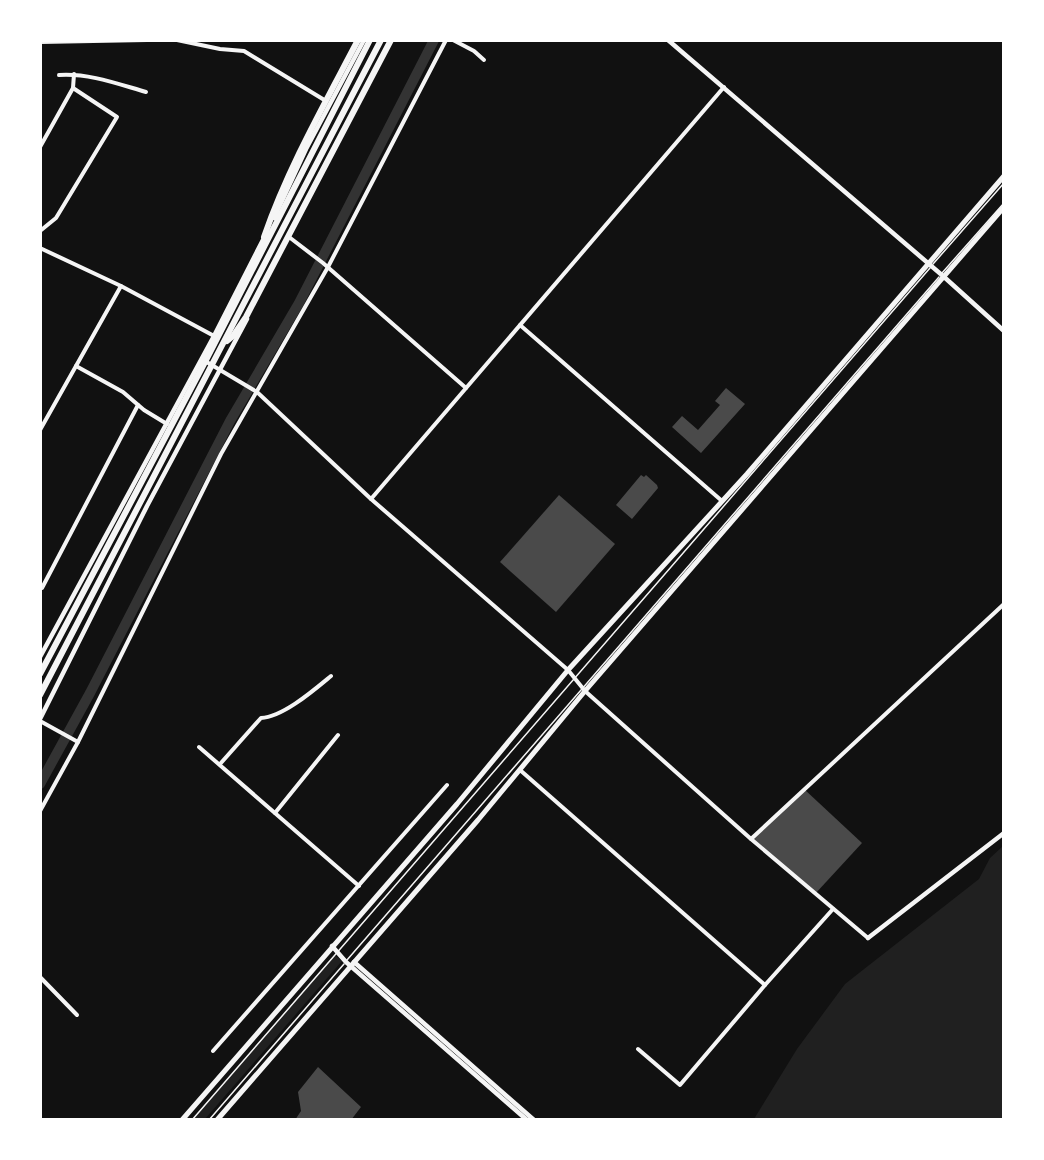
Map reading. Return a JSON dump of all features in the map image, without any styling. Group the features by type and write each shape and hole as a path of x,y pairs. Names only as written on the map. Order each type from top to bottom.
{"highway":[{"path":"259,254 277,201 298,153 358,40"},
{"path":"40,674 205,362 370,40"},
{"path":"40,694 381,40"},
{"path":"225,343 233,336 246,316 392,40"}],"main road":[{"path":"40,657 214,336 364,40"},
{"path":"40,720 147,506 221,370 392,40"},
{"path":"669,41 1004,331"},
{"path":"182,1119 457,804 568,670 722,501 1004,176"},
{"path":"217,1119 520,770 584,689 1004,205"},
{"path":"868,938 1004,833"},
{"path":"333,946 336,953 534,1119"},
{"path":"350,964 527,1119"}],"street":[{"path":"40,42 147,40"},
{"path":"177,40 220,49 244,51 330,104"},
{"path":"40,811 221,454 328,267 446,40"},
{"path":"453,40 474,51 484,60"},
{"path":"59,75 74,74 146,92"},
{"path":"40,147 73,88 74,74"},
{"path":"371,499 724,87"},
{"path":"40,231 56,218 117,117 73,88"},
{"path":"270,225 290,237 328,267 466,388"},
{"path":"41,246 233,346"},
{"path":"40,430 121,286"},
{"path":"520,325 722,501"},
{"path":"201,359 256,391 371,499 568,670 584,689 751,839 868,938"},
{"path":"76,366 123,392 167,424"},
{"path":"40,587 42,588 138,405"},
{"path":"751,839 1004,604"},
{"path":"220,764 261,718 270,718 282,711 331,676"},
{"path":"40,720 76,741"},
{"path":"275,813 338,735"},
{"path":"199,747 358,886"},
{"path":"520,770 765,985"},
{"path":"213,1051 447,785"},
{"path":"638,1049 680,1085 833,909"},
{"path":"40,977 78,1014"}],"lane":[{"path":"192,1119 929,265 1004,183"},
{"path":"209,1119 350,964 584,689"}],"shaded area":[{"path":"1003,846 1003,1119 754,1119 797,1049 845,984 979,879 990,858"},
{"path":"334,955 342,961 205,1119 192,1120"}],"building":[{"path":"726,388 745,404 701,453 672,427 682,416 698,430 720,405 715,401"},
{"path":"641,475 644,477 646,475 658,488 632,519 616,505"},
{"path":"559,495 615,544 556,612 500,562"},
{"path":"804,789 862,843 815,894 751,839"},
{"path":"318,1067 361,1107 351,1120 295,1120 301,1111 298,1092"}],"waterway":[{"path":"40,784 90,693 230,421 299,303 434,40"}]}
